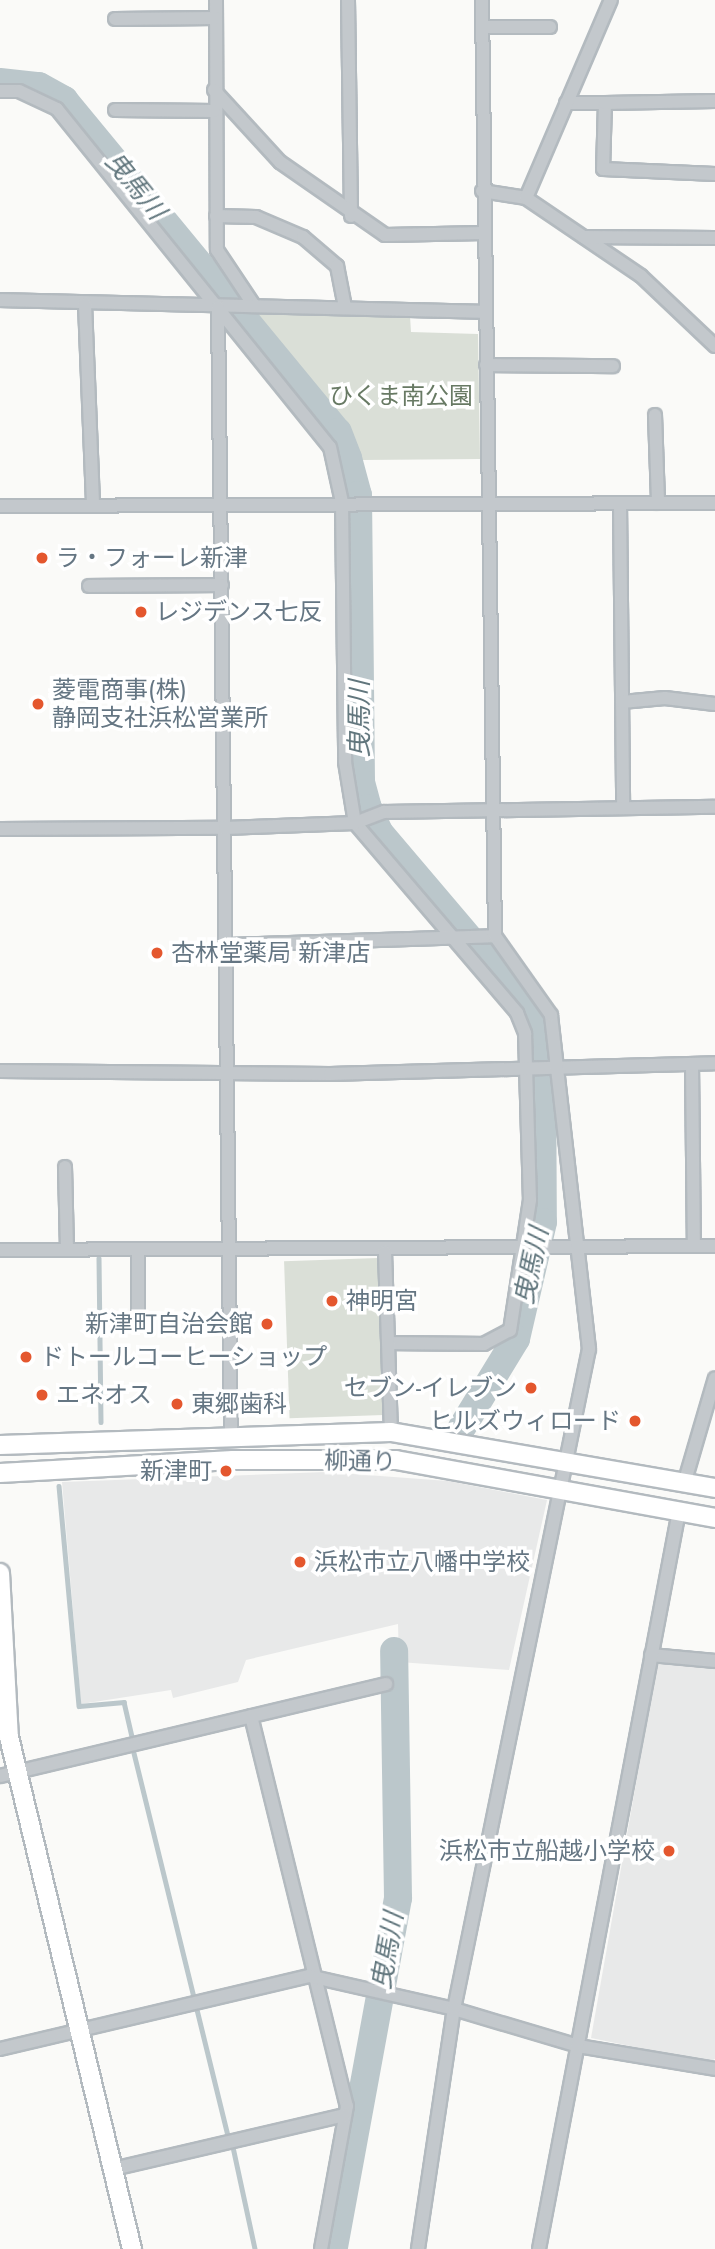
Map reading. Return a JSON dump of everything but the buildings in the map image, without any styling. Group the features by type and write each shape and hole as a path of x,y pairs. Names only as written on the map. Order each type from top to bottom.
{"street":[{"path":"216,0 214,111 217,250 248,304"},
{"path":"348,0 351,216"},
{"path":"418,2249 427,2156 454,2008 589,1349 573,1247 551,1015 489,936 482,0"},
{"path":"527,198 611,0"},
{"path":"115,19 216,18"},
{"path":"482,27 550,27"},
{"path":"214,90 280,162 351,216 385,235 484,233"},
{"path":"0,91 19,91 57,109 221,306 330,447 346,502 345,762 359,821 517,1013 533,1071 530,1200 525,1247 510,1329 502,1339 388,1343"},
{"path":"566,103 715,102"},
{"path":"605,103 603,169 715,173"},
{"path":"114,110 214,111"},
{"path":"482,191 527,198 641,276 715,346"},
{"path":"216,216 256,218 303,237 337,267 345,307"},
{"path":"584,237 715,238"},
{"path":"0,300 85,304 248,304 485,312"},
{"path":"85,304 93,505"},
{"path":"221,306 231,1434"},
{"path":"486,365 613,366"},
{"path":"655,415 657,503"},
{"path":"0,506 486,500 715,503"},
{"path":"620,503 623,808"},
{"path":"89,586 222,585"},
{"path":"622,702 665,698 715,705"},
{"path":"0,829 225,828 359,821 384,812 715,807"},
{"path":"227,945 489,936"},
{"path":"0,1070 229,1075 533,1071 715,1063"},
{"path":"691,1064 694,1243"},
{"path":"65,1167 67,1250"},
{"path":"0,1250 385,1252 694,1243 715,1247"},
{"path":"138,1251 138,1317"},
{"path":"385,1252 391,1432"},
{"path":"684,1484 715,1378"},
{"name":"柳通り","path":"0,1445 231,1434 391,1432 715,1488"},
{"name":"柳通り","path":"0,1474 368,1459 433,1465 678,1516 715,1518"},
{"path":"538,2249 678,1516"},
{"path":"0,1573 2,1672 9,1774 80,2030 132,2249"},
{"path":"651,1654 715,1661"},
{"path":"9,1774 386,1684"},
{"path":"251,1716 345,2115 321,2249"},
{"path":"0,2049 196,2003 314,1980 454,2008 578,2046 715,2069"},
{"path":"113,2169 345,2115"}],"shaded area":[{"name":"浜松市立八幡中学校","path":"326,1472 448,1481 547,1500 509,1670 399,1662 398,1624 246,1660 238,1682 173,1698 171,1690 81,1704 62,1482"},
{"name":"浜松市立船越小学校","path":"658,1659 715,1665 715,2059 708,2062 591,2038"}],"green space":[{"name":"ひくま南公園","path":"245,313 410,316 411,332 478,334 480,459 362,460 354,440"},
{"path":"378,1258 383,1415 290,1418 284,1261"}],"waterway":[{"name":"曳馬川","path":"0,82 39,86 64,100 338,432 348,458 358,495 361,782 368,808 379,832 529,1009 542,1058 543,1222 516,1339 461,1429"},
{"path":"99,1258 101,1422"},
{"path":"59,1486 79,1706 124,1702 132,1736"},
{"name":"曳馬川","path":"334,2247 398,1898 394,1651"},
{"path":"134,1753 228,2137"},
{"path":"233,2147 255,2249"}],"place":[{"name":"ラ・フォーレ新津","path":"42,558"},
{"name":"レジデンス七反","path":"141,612"},
{"name":"菱電商事(株) 静岡支社浜松営業所","path":"38,704"},
{"name":"杏林堂薬局 新津店","path":"157,953"},
{"name":"神明宮","path":"332,1301"},
{"name":"新津町自治会館","path":"267,1324"},
{"name":"ドトールコーヒーショップ","path":"26,1357"},
{"name":"セブン-イレブン","path":"531,1388"},
{"name":"エネオス","path":"42,1395"},
{"name":"東郷歯科","path":"177,1404"},
{"name":"ヒルズウィロード","path":"635,1421"},
{"name":"新津町","path":"226,1471"},
{"name":"浜松市立八幡中学校","path":"300,1562"},
{"name":"浜松市立船越小学校","path":"669,1851"}]}
